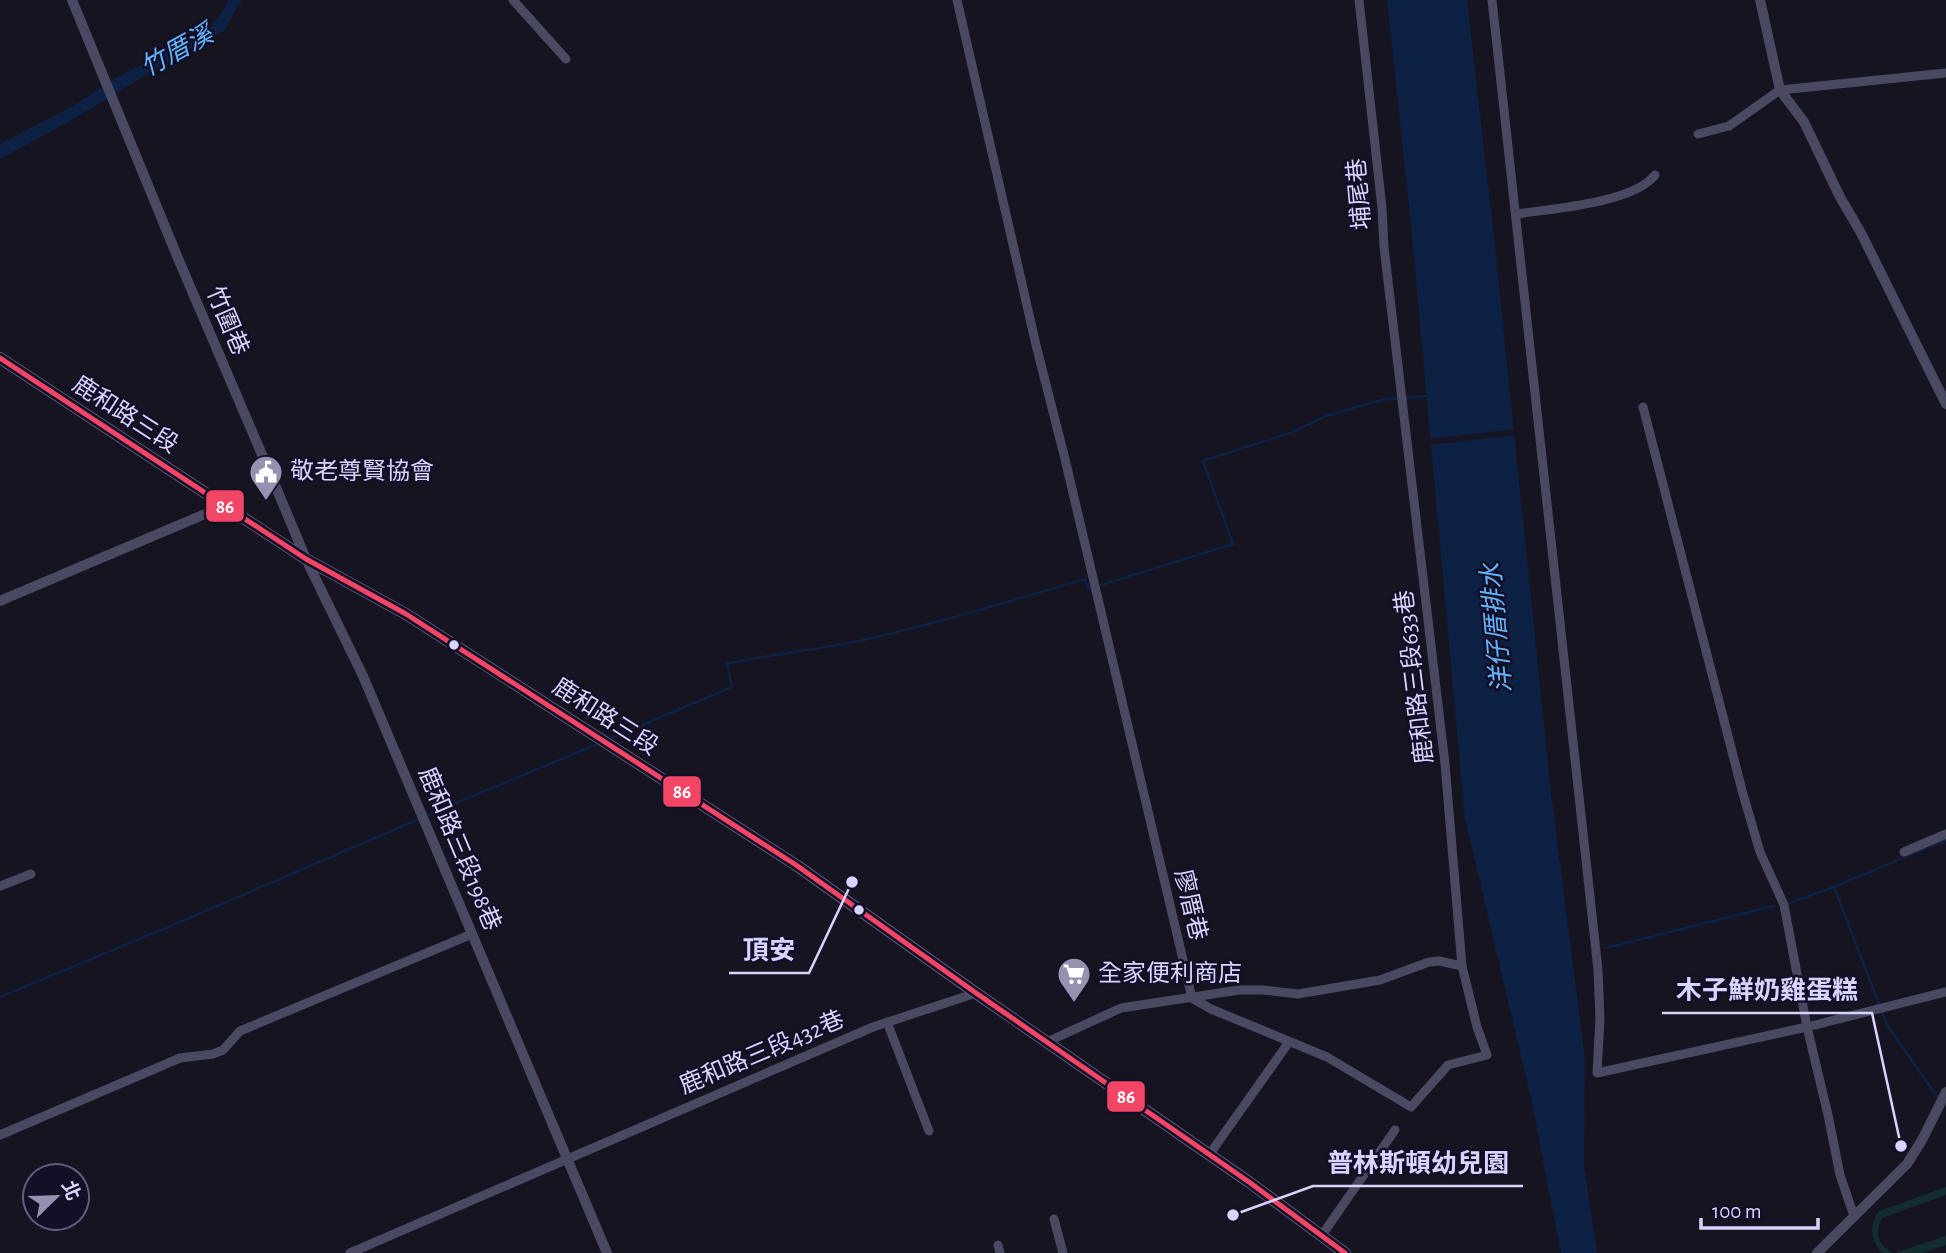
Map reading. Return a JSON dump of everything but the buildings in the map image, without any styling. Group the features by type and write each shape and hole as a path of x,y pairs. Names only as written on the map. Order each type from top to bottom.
{"main road":[{"name":"鹿和路三段","path":"0,358 306,559 406,614 796,865 1345,1253"}],"street":[{"name":"竹圍巷","path":"72,0 306,559"},
{"path":"513,0 566,58"},
{"name":"廖厝巷","path":"957,0 1036,345 1192,998"},
{"name":"埔尾巷","path":"1359,0 1401,385"},
{"path":"1492,0 1598,970 1598,1073 1807,1027 1945,992"},
{"path":"1759,0 1780,90 1804,122 1946,404"},
{"path":"1698,134 1729,125 1780,90 1946,73"},
{"path":"1516,214 1610,200 1650,182 1655,174"},
{"name":"鹿和路三段633巷","path":"1289,1042 1327,1057 1411,1107 1448,1065 1487,1055 1462,966 1445,764 1401,385"},
{"path":"1643,407 1753,829 1770,878 1784,905 1807,1027 1840,1175 1854,1216"},
{"path":"0,601 224,506"},
{"name":"鹿和路三段198巷","path":"306,559 363,676 568,1159"},
{"path":"1904,852 1946,834"},
{"path":"0,886 31,874"},
{"path":"0,1135 180,1058 213,1054 223,1050 240,1031 472,934"},
{"path":"1047,1042 1121,1008 1239,990 1298,994 1380,980 1429,962 1439,961 1462,966"},
{"name":"鹿和路三段432巷","path":"350,1253 887,1022 976,993"},
{"path":"1192,998 1211,1009 1289,1042 1209,1155"},
{"path":"887,1022 929,1130"},
{"path":"1817,1253 1908,1164 1946,1092"},
{"path":"1322,1235 1395,1130"},
{"path":"568,1159 607,1253"},
{"path":"1054,1219 1063,1253"}],"green space":[{"path":"1946,1187 1946,1195 1882,1218 1878,1229 1879,1238 1893,1253 1882,1253 1872,1232 1879,1211"},
{"path":"1946,1236 1946,1245 1922,1253 1895,1253"}],"water":[{"name":"竹厝溪","path":"228,0 242,0 224,31 0,159 0,144 209,29 224,10"},
{"name":"洋仔厝排水","path":"1387,0 1467,0 1551,793 1585,1059 1584,1166 1597,1253 1561,1253 1531,1098 1465,819 1412,235"}],"pier":[{"path":"1517,429 1518,435 1429,445 1428,439"}],"waterway":[{"path":"1098,586 1233,544 1203,461 1290,433 1326,416 1381,400 1428,396"},
{"path":"609,739 732,687 727,664 887,634 1085,579 1088,588 1091,588"},
{"path":"425,816 600,743"},
{"path":"0,997 419,819"},
{"path":"1787,904 1946,840"},
{"path":"1834,887 1887,1025 1938,1098"},
{"path":"1606,948 1773,906"}],"transit line":[{"name":"86","path":"0,358 306,559 406,614 796,865 1249,1182 1345,1253"}],"place":[{"name":"敬老尊賢協會","path":"266,502"},
{"name":"頂安","path":"852,882"},
{"name":"全家便利商店","path":"1074,1004"},
{"name":"木子鮮奶雞蛋糕","path":"1901,1146"},
{"name":"普林斯頓幼兒園","path":"1233,1215"}]}
